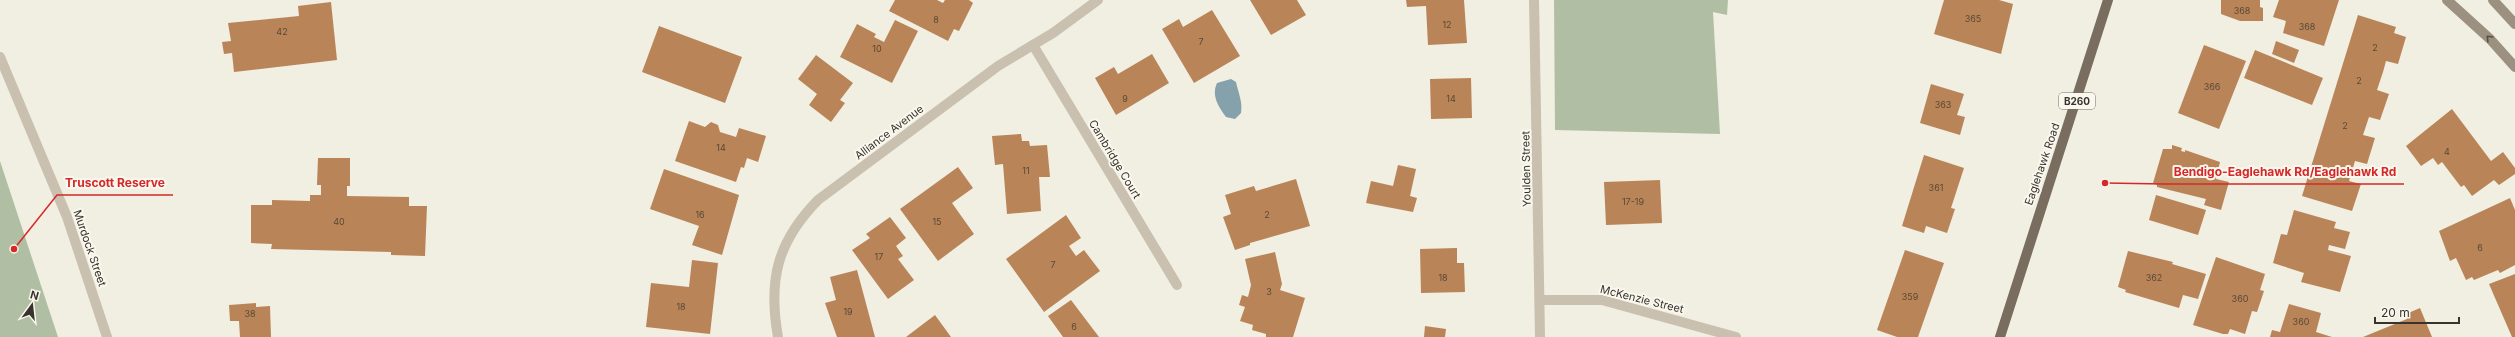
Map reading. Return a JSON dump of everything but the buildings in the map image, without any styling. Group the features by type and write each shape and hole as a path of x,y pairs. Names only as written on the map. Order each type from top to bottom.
{"main road":[{"name":"Eaglehawk Road","path":"2000,337 2108,0"},
{"path":"2447,0 2490,39 2515,67"},
{"path":"2493,0 2515,24"}],"street":[{"name":"Alliance Avenue","path":"778,337 773,298 774,280 785,246 805,213 818,200 973,85 1098,0"},
{"name":"Youlden Street","path":"1534,0 1541,300 1540,337"},
{"name":"Cambridge Court","path":"1033,45 1177,285"},
{"name":"Murdock Street","path":"0,57 67,217 107,337"},
{"name":"McKenzie Street","path":"1541,300 1602,300 1736,337"}],"green space":[{"path":"1554,0 1728,0 1727,15 1713,12 1720,134 1555,130"},
{"path":"0,161 58,337 0,337"}],"water":[{"path":"1231,79 1236,82 1241,105 1241,113 1235,119 1226,117 1218,105 1215,97 1215,88 1217,83"}],"place":[{"name":"Bendigo-Eaglehawk Rd/Eaglehawk Rd","path":"2105,183"},
{"name":"Truscott Reserve","path":"14,249"}]}
